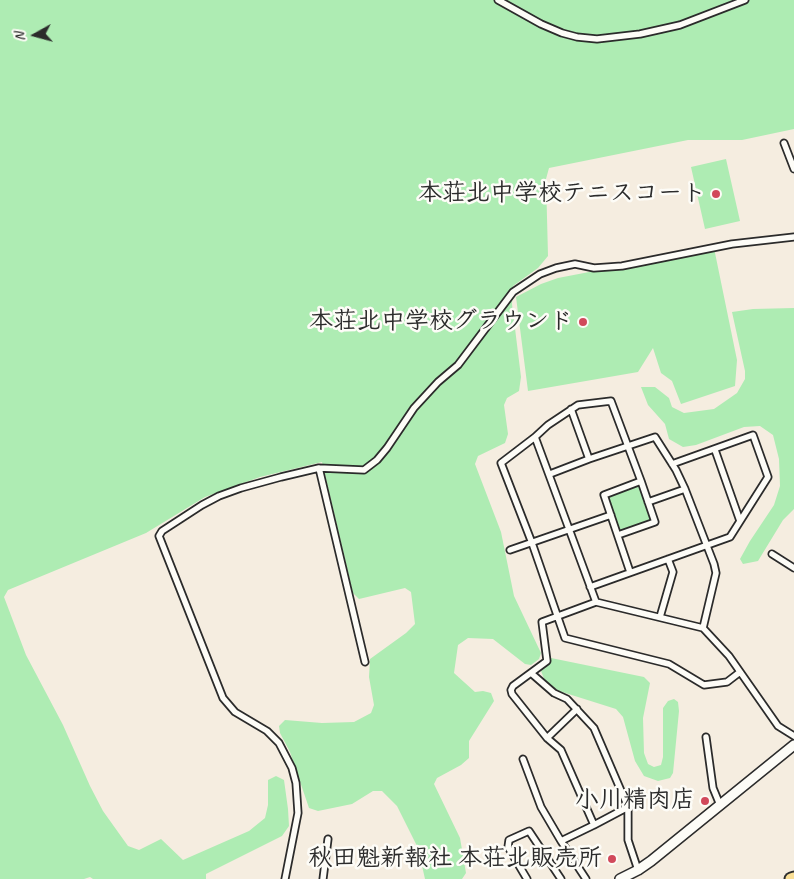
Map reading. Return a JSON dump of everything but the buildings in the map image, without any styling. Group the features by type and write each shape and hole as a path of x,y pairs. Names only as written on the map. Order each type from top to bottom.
{"street":[{"path":"498,0 541,24 562,33 577,37 597,38 640,34 680,25 745,0"},
{"path":"784,143 794,169"},
{"path":"285,879 298,813 297,791 292,768 279,743 267,731 235,712 223,698 159,536 162,531 180,518 219,496 273,479 319,468 364,470 377,460 414,408 438,382 458,365 513,292 540,274 575,264 594,268 622,266 732,244 794,237"},
{"path":"618,535 655,522 610,402 578,405 548,425 501,463 532,543 565,638 669,664 704,684 727,682 740,672"},
{"path":"571,409 589,459"},
{"path":"590,587 730,537 768,477 753,436 672,464"},
{"path":"535,437 571,530 596,602"},
{"path":"550,474 655,437 685,489 708,546 716,572 703,628"},
{"path":"715,450 740,521"},
{"path":"319,468 365,662"},
{"path":"630,572 604,495 641,481"},
{"path":"648,502 685,489"},
{"path":"510,550 611,515"},
{"path":"772,554 794,568"},
{"path":"660,618 673,572 668,559"},
{"path":"594,825 561,750 547,738 510,690 547,661 542,622 596,602 703,628 729,656 778,726 794,736"},
{"path":"531,673 543,685 567,700 594,728 628,807 628,840 638,870"},
{"path":"547,738 577,709"},
{"path":"706,737 713,788 720,805"},
{"path":"620,879 638,870 794,745"},
{"path":"523,759 541,807 586,879"},
{"path":"561,841 628,807"},
{"path":"527,879 508,847 509,840 529,831 560,879"},
{"path":"323,879 328,839"}],"green space":[{"path":"0,0 794,0 794,129 742,140 688,140 549,168 546,179 548,256 538,268 513,286 512,304 521,377 519,391 507,398 504,405 508,434 505,443 478,456 475,464 501,532 514,596 541,653 539,659 531,665 525,664 493,639 468,638 458,645 454,673 475,692 491,693 494,701 469,741 469,758 461,765 437,778 434,784 460,838 466,873 462,879 425,879 418,848 397,806 382,791 373,791 352,804 318,811 309,808 290,752 280,733 279,726 285,720 322,723 354,722 371,713 374,705 369,677 370,659 406,633 415,624 411,592 405,588 359,599 353,593 322,462 260,477 205,497 146,533 8,590 4,597 26,655 63,725 90,786 103,811 128,846 139,850 161,839 183,860 249,831 265,818 268,805 268,780 276,776 284,780 288,809 289,826 282,836 206,874 206,879 93,879 90,877 84,879 0,879"},
{"name":"本荘北中学校テニスコート","path":"726,159 740,221 705,229 691,167"},
{"path":"714,248 737,360 735,386 681,404 672,381 661,373 653,348 638,372 528,391 516,297 541,284 558,278"},
{"path":"794,308 794,509 783,520 758,561 743,564 740,559 774,505 780,486 779,459 773,435 760,426 744,427 696,445 683,447 669,439 665,424 648,405 641,387 655,387 669,398 672,407 684,413 714,409 737,393 745,379 745,371 732,312 753,309"},
{"path":"641,481 655,522 618,535 604,495"},
{"path":"551,658 644,677 650,683 643,718 644,753 648,764 654,767 661,765 663,757 663,708 668,701 674,699 678,702 679,711 673,773 670,778 658,781 644,776 635,761 623,717 616,709 559,691 545,681 541,671 550,663"}],"place":[{"name":"本荘北中学校テニスコート","path":"716,194"},
{"name":"本荘北中学校グラウンド","path":"583,322"},
{"name":"小川精肉店","path":"705,801"},
{"name":"秋田魁新報社 本荘北販売所","path":"612,859"}]}
